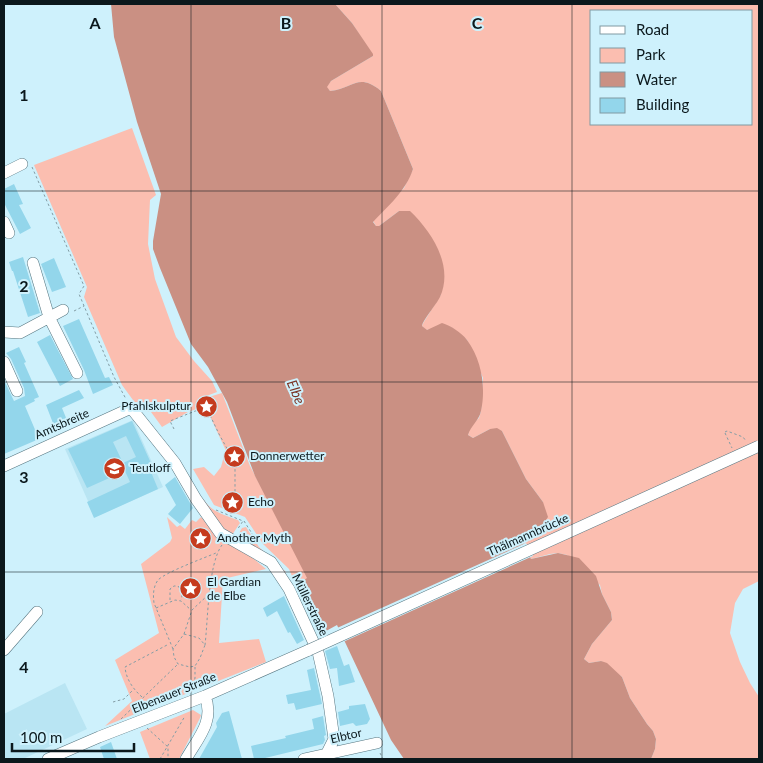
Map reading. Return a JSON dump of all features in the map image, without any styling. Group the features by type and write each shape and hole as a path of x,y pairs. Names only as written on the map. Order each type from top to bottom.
{"street":[{"path":"4,173 22,164"},
{"path":"4,222 9,233"},
{"path":"33,263 49,317 77,373"},
{"path":"4,332 20,333 63,310"},
{"path":"4,362 17,391"},
{"name":"Amtsbreite","path":"4,466 131,408"},
{"name":"Müllerstraße","path":"131,408 175,463 220,533 271,562 289,589 318,652 333,722 334,739 325,757"},
{"name":"Thälmannbrücke","path":"308,650 759,446"},
{"path":"4,650 37,612"},
{"name":"Elbenauer Straße","path":"48,759 98,737 205,696 308,650"},
{"path":"186,759 208,721 209,706 205,696"},
{"name":"Elbtor","path":"304,759 325,757 376,743"}],"path":[{"path":"22,164 29,163 41,188 84,286 79,294 114,377 131,408"},
{"path":"63,310 71,312 84,306"},
{"path":"174,429 170,421 202,408 206,409 235,463"},
{"path":"725,432 733,451"},
{"path":"228,451 237,455 235,463 235,502 230,515"},
{"path":"192,689 195,678 195,666 205,645 209,594 216,553 230,539"},
{"path":"195,666 190,667 178,664 169,644 153,596 159,580 216,553"},
{"path":"170,601 170,589 174,586 178,586 181,589 183,595 181,601"},
{"path":"295,589 301,586 324,631 311,637"},
{"path":"173,650 184,634 192,610 209,594"},
{"path":"156,608 170,601 181,601 192,610"},
{"path":"184,634 198,638 205,645"},
{"path":"142,697 133,689 125,666 169,644"},
{"path":"121,722 120,717 178,664"},
{"path":"113,702 124,699 133,689"},
{"path":"160,759 185,716"},
{"path":"144,726 168,747 168,759"}],"shaded area":[{"name":"Teutloff","path":"133,420 163,487 95,517 65,449"},
{"path":"65,683 87,729 23,759 4,759 4,714"}],"green space":[{"path":"335,4 759,4 759,581 743,589 735,603 730,633 740,662 759,697 759,759 651,759 656,739 653,731 630,698 622,677 601,661 589,663 584,659 592,644 612,620 611,612 602,594 600,585 567,555 558,553 531,559 523,542 543,502 526,479 502,431 490,429 473,438 468,435 470,426 479,418 481,411 483,378 467,340 451,327 426,330 422,326 441,294 399,211 379,226 376,226 373,221 404,188 413,169 381,91 373,85 361,82 338,90 330,91 326,87 331,81 373,56 352,23"},
{"path":"132,128 156,195 150,200 148,244 155,279 176,337 212,381 217,392 201,398 202,407 188,412 162,427 151,412 141,411 122,385 84,297 87,287 34,165"},
{"path":"222,393 250,466 311,580 296,586 289,569 263,544 245,517 214,505 193,469 204,467 214,476 221,467 224,456 227,453 202,399"},
{"path":"204,500 223,515 238,520 240,523 232,535 222,527 202,502"},
{"path":"167,517 177,527 180,525 185,529 192,520 196,522 201,517 221,539 249,555 266,569 223,579 219,643 259,639 266,662 105,726 132,701 115,660 159,633 141,564 170,542 172,538"},
{"path":"246,527 259,547 285,571 290,586 236,538 242,528"},
{"path":"193,710 201,715 179,759 150,759 140,732"}],"water":[{"name":"Elbe","path":"111,4 335,4 352,23 373,56 331,81 327,87 330,91 338,90 361,82 373,85 381,91 413,169 401,191 373,222 376,226 379,226 399,211 410,211 433,239 442,262 444,285 440,297 422,326 427,330 442,323 452,328 462,334 476,356 482,374 483,393 480,414 468,435 473,438 490,429 497,428 502,431 526,479 543,502 548,517 523,542 531,559 558,553 579,558 596,576 611,612 612,620 592,644 584,659 589,663 601,661 607,663 622,677 630,698 653,731 656,739 651,759 404,759 391,740 337,625 326,631 301,582 307,578 255,476 227,402 208,367 191,344 160,268 153,249 153,241 161,194 137,122 114,37"}],"pier":[{"path":"526,543 533,556 343,642 337,628"}],"building":[{"path":"14,184 23,204 19,205 31,228 20,234 4,203 4,189"},
{"path":"23,257 40,313 28,317 9,262"},
{"path":"54,258 66,287 52,292 41,264"},
{"path":"79,319 105,378 109,377 113,385 93,394 63,326"},
{"path":"50,335 73,379 60,386 37,342"},
{"path":"19,347 39,397 25,406 39,439 4,454 4,380 14,401 25,396 24,388 11,359 6,353"},
{"path":"79,390 84,398 62,408 69,425 56,431 46,405"},
{"name":"Teutloff","path":"132,421 154,470 151,472 158,489 94,518 87,502 130,482 125,471 87,488 68,449","holes":["126,436 136,457 123,463 113,442"]},
{"path":"175,477 193,508 180,524 168,514 176,505 165,485"},
{"path":"284,596 304,640 297,644 290,632 288,633 277,611 267,617 263,608"},
{"path":"337,646 344,666 349,664 355,682 339,686 337,668 330,669 325,651"},
{"path":"314,668 322,704 296,710 294,703 288,704 286,695 311,690 307,670"},
{"path":"365,704 370,719 367,724 356,726 353,723 340,726 338,712 349,709 349,706"},
{"path":"229,711 242,759 199,759 217,727 216,723 222,713"},
{"path":"323,716 326,735 324,736 323,744 254,759 251,746 314,729 312,719"},
{"path":"111,742 117,759 104,759 100,747"}],"place":[{"name":"Pfahlskulptur","path":"207,406"},
{"name":"Donnerwetter","path":"234,456"},
{"name":"Teutloff","path":"114,468"},
{"name":"Echo","path":"232,502"},
{"name":"Another Myth","path":"201,538"},
{"name":"El Gardian de Elbe","path":"191,589"}]}
